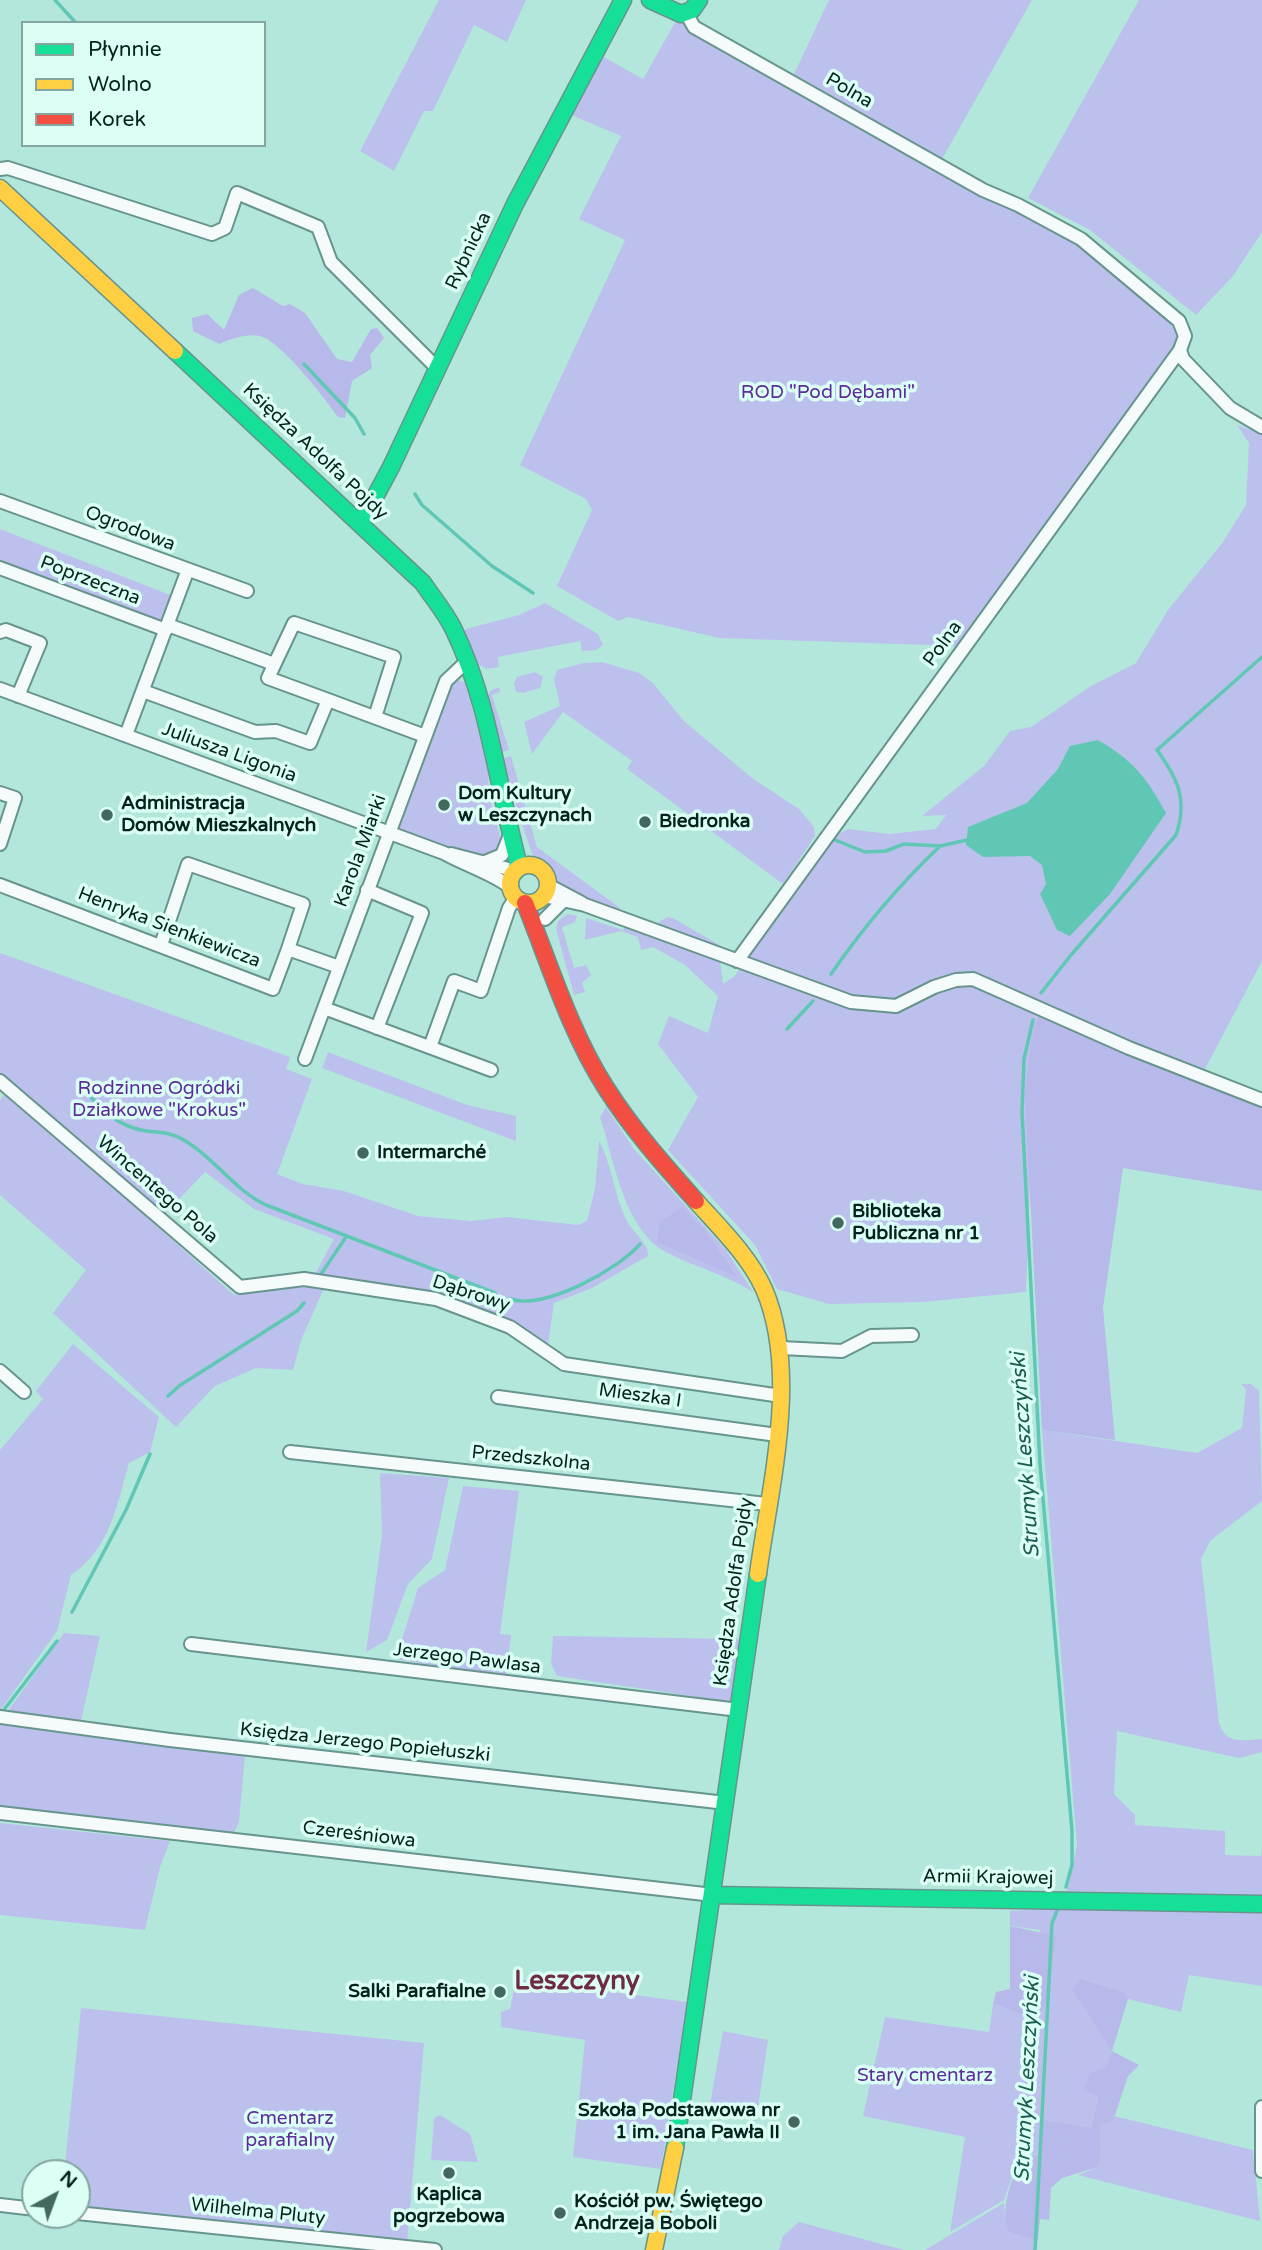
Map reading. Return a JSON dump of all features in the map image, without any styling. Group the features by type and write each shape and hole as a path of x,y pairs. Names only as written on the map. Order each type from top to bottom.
{"street":[{"name":"Rybnicka","path":"361,523 438,369 515,204 623,0"},
{"path":"650,0 674,13 686,13 699,0"},
{"name":"Polna","path":"686,13 694,27 983,190 1082,239 1179,321 1185,335 1180,350 737,961"},
{"path":"0,169 8,168 212,234 225,228 237,193 259,200 318,227 331,262 438,369"},
{"name":"Księdza Adolfa Pojdy","path":"0,188 423,583 453,628 465,663 506,808 518,862 516,871"},
{"name":"Polna","path":"1180,350 1184,359 1218,398 1240,416 1262,427"},
{"name":"Ogrodowa","path":"0,501 187,572 247,591"},
{"name":"Poprzeczna","path":"0,568 274,664"},
{"path":"126,735 187,572"},
{"path":"375,718 394,657 294,623 268,678 375,718 425,736"},
{"path":"0,632 6,630 40,643 18,696"},
{"name":"Karola Miarki","path":"305,1059 446,681 465,663"},
{"name":"Juliusza Ligonia","path":"0,689 444,853 516,871"},
{"path":"143,691 255,732 276,731 310,743 328,700"},
{"path":"0,793 15,798 0,844"},
{"name":"Księdza Adolfa Pojdy","path":"506,808 534,866 545,875 531,895"},
{"path":"485,862 502,855 510,835"},
{"name":"Juliusza Ligonia","path":"444,853 468,867 531,895"},
{"path":"160,944 188,864 303,904 288,949"},
{"path":"534,866 524,866 516,871 531,895 585,905"},
{"name":"Henryka Sienkiewicza","path":"0,885 273,989 288,949 339,967"},
{"path":"367,890 422,913 377,1028"},
{"path":"430,1047 454,981 481,990 509,908 531,895 585,905 851,1002 896,1006 934,986 973,979 1129,1048 1262,1100"},
{"name":"Księdza Adolfa Pojdy","path":"531,895 545,919 565,1000"},
{"name":"Księdza Adolfa Pojdy","path":"531,895 565,1000 589,1058 622,1113 654,1154 748,1260 769,1303 781,1348 781,1396 776,1435 680,2132 654,2250"},
{"path":"545,919 562,902"},
{"path":"324,1008 491,1070"},
{"name":"Wincentego Pola","path":"1,1083 240,1287 304,1279"},
{"name":"Dąbrowy","path":"304,1279 436,1299 510,1327 564,1364 781,1396"},
{"path":"781,1348 842,1350 871,1336 912,1335"},
{"path":"0,1371 24,1392"},
{"name":"Mieszka I","path":"498,1396 776,1435"},
{"name":"Przedszkolna","path":"290,1452 767,1504"},
{"name":"Jerzego Pawlasa","path":"191,1644 739,1710"},
{"name":"Księdza Jerzego Popiełuszki","path":"0,1717 170,1740 726,1803"},
{"name":"Czereśniowa","path":"0,1814 713,1895"},
{"name":"Armii Krajowej","path":"713,1895 1262,1904"},
{"path":"1262,2107 1262,2171"},
{"path":"0,2205 21,2207"},
{"name":"Wilhelma Pluty","path":"91,2214 435,2250"}],"green space":[{"path":"439,0 526,0 507,42 474,25 433,111 424,111 394,171 360,151"},
{"path":"829,0 1032,0 942,159 794,74"},
{"path":"1139,0 1262,0 1262,232 1233,276 1196,315 1090,230 1028,198"},
{"name":"ROD \"Pod Dębami\"","path":"677,19 943,173 1080,245 1166,318 1176,333 1177,344 957,646 719,638 628,617 618,621 557,586 592,510 586,499 520,465 625,240 579,219 621,136 569,114 600,55 643,79"},
{"path":"1237,425 1262,434 1262,961 1205,1069 1128,1042 1038,1003 1037,996 1026,1292 923,1302 829,1304 777,1289 755,1245 668,1150 698,1097 658,1044 669,1016 708,1033 718,996 685,965 653,947 641,950 638,937 621,931 585,940 586,918 623,930 625,926 720,960 723,984 735,976 763,928 826,841 848,829 889,834 936,829 946,815 922,816 984,766 1010,731 1031,727 1091,686 1136,663 1168,610 1223,542 1246,505 1249,443"},
{"path":"0,529 173,596 160,623 0,563"},
{"path":"545,603 598,634 603,645 596,650 582,651 580,641 498,657 499,667 487,669 475,663 463,632 466,629 519,615"},
{"path":"602,662 639,673 652,682 684,721 752,778 799,809 814,827 815,836 783,884 627,769 632,761 563,712 532,754 524,722 560,706 554,679 557,670 584,663"},
{"path":"535,672 543,677 540,688 523,693 516,692 514,684 517,677"},
{"path":"456,679 465,683 488,765 489,797 501,840 499,852 482,857 396,829 449,684"},
{"path":"499,687 500,692 492,695 509,750 502,752 487,698 490,691"},
{"path":"511,756 537,847 620,908 619,911 561,887 549,869 533,857 501,759"},
{"path":"568,914 577,916 575,922 562,927 574,968 586,965 591,975 582,983 585,992 574,995 556,929 558,921"},
{"path":"668,917 726,949 658,926 660,921"},
{"name":"Rodzinne Ogródki Działkowe \"Krokus\"","path":"0,953 290,1057 286,1069 312,1079 277,1174 303,1184 344,1191 418,1216 471,1221 507,1217 578,1225 587,1221 595,1189 599,1141 624,1214 644,1243 648,1256 592,1288 554,1303 547,1352 460,1304 312,1280 334,1239 254,1209 205,1172 163,1216 0,1074"},
{"path":"328,1052 467,1105 516,1116 516,1141 322,1068"},
{"path":"7,1092 234,1295 303,1285 324,1288 302,1338 293,1370 256,1368 215,1386 176,1427 53,1313 86,1270 0,1195 0,1100"},
{"path":"606,1107 634,1149 726,1250 753,1292 664,1251 650,1240 629,1209 622,1191 600,1117"},
{"path":"73,1344 159,1417 150,1452 129,1463 116,1510 103,1539 95,1552 71,1575 57,1631 0,1711 0,1450 43,1399 36,1391"},
{"path":"1241,1384 1251,1384 1259,1391 1262,1501 1211,1540 1201,1559 1219,1723 1226,1735 1236,1740 1262,1739 1262,1752 1239,1758 1117,1731 1114,1794 1135,1815 1135,1825 1225,1831 1225,1855 1261,1856 1262,1847 1262,1895 1067,1891 1077,1845 1042,1430 1197,1453 1242,1428 1246,1389"},
{"path":"380,1473 449,1478 432,1559 408,1584 387,1640 366,1652 382,1536"},
{"path":"463,1486 519,1491 500,1634 511,1635 506,1678 396,1659 418,1588 445,1570"},
{"path":"64,1633 100,1636 80,1725 5,1715"},
{"path":"553,1636 739,1639 731,1702 557,1676 551,1664"},
{"path":"0,1724 245,1755 239,1822 233,1835 0,1809"},
{"path":"0,1823 170,1841 160,1867 145,1930 0,1915"},
{"name":"Stary cmentarz","path":"1060,1908 1262,1910 1262,1986 1189,1975 1181,2012 1128,1999 1125,1993 1072,1990 1112,2052 1106,2067 1085,2090 1098,2097 1091,2128 1041,2154 1020,2153 1004,2200 950,2232 965,2137 863,2116 885,2017 989,2032 993,2004 1033,2018 1040,1930 1010,1926 1010,1911"},
{"path":"516,1979 687,2002 661,2169 573,2157 585,2040 501,2027 501,2012 510,2009"},
{"name":"Cmentarz parafialny","path":"81,2008 424,2043 407,2244 91,2210 91,2159 65,2159"},
{"path":"723,2031 768,2040 756,2121 709,2110"},
{"path":"440,2115 470,2134 478,2162 431,2160 434,2118"},
{"path":"1114,2116 1253,2150 1260,2221 1078,2175 1098,2167 1101,2152 1100,2125 1113,2121"},
{"path":"1004,2203 1008,2232 1038,2237 1037,2250 925,2250"},
{"path":"799,2222 904,2250 779,2250 783,2236"}],"shaded area":[{"path":"253,288 283,306 290,304 305,313 337,359 352,362 371,329 377,328 384,338 370,355 372,368 352,381 345,418 338,417 292,361 263,337 247,336 219,344 193,331 192,318 207,314 224,330 239,295"},
{"path":"1098,740 1121,755 1138,771 1166,813 1110,894 1070,936 1057,930 1040,894 1046,884 1042,865 1030,856 983,857 966,845 968,827 1027,803 1058,769 1070,746"},
{"path":"1038,1012 1262,1099 1262,1191 1123,1168 1103,1308 1115,1440 1042,1430 1025,1095 1030,1047"},
{"path":"682,1207 707,1233 737,1277 657,1242 659,1223"},
{"path":"1010,1926 1056,1936 1046,2005 1033,2018 993,2004 996,1992 1010,1989"},
{"path":"1080,1979 1125,1993 1128,1999 1112,2051 1139,2065 1128,2076 1113,2121 1100,2125 1101,2152 1098,2167 1062,2178 1051,2188 1049,2220 1040,2219 1038,2240 1008,2232 1006,2202 1021,2156 1041,2154 1041,2120 1091,2128 1098,2097 1084,2090 1090,2073 1106,2067 1112,2052 1072,1990"}],"waterway":[{"path":"55,0 74,21"},
{"path":"304,364 355,418 364,434"},
{"path":"415,494 422,505 492,566 533,593"},
{"name":"Strumyk Leszczyński","path":"1041,993 1176,835 1181,811 1179,790 1171,771 1157,750 1262,657"},
{"path":"830,838 865,852 886,851 904,844 940,846 967,840"},
{"path":"831,974 882,907 940,846"},
{"path":"787,1029 813,1001"},
{"name":"Strumyk Leszczyński","path":"1033,1020 1024,1059 1022,1112 1040,1464 1072,1831 1072,1865 1066,1887"},
{"path":"88,1094 105,1112 125,1125 182,1139 244,1191 266,1205 495,1293"},
{"path":"321,1274 346,1237"},
{"path":"511,1299 542,1299 580,1285 615,1265 640,1244"},
{"path":"168,1396 179,1386 297,1311 304,1303"},
{"path":"72,1612 126,1510 150,1454"},
{"path":"3,1711 57,1641"},
{"name":"Strumyk Leszczyński","path":"1035,2250 1052,1923 1057,1911"}],"traffic: fast":[{"path":"361,523 391,467 515,204 623,0"},
{"path":"650,0 681,14 692,10 699,0"},
{"path":"175,351 423,583 446,616 465,656 484,714 518,862 516,871"},
{"path":"675,2148 758,1574"},
{"path":"713,1895 1262,1904"}],"traffic: slow":[{"path":"0,188 175,351"},
{"path":"529,865 542,871 548,884 542,897 529,903 516,897 510,884 516,871 529,865"},
{"path":"696,1201 733,1243 758,1277 775,1322 780,1357 779,1430 758,1574"},
{"path":"654,2250 675,2148"}],"traffic: jam":[{"path":"525,903 561,998 593,1067 637,1132 696,1201"}],"place":[{"name":"Dom Kultury w Leszczynach","path":"444,805"},
{"name":"Administracja Domów Mieszkalnych","path":"107,815"},
{"name":"Biedronka","path":"645,822"},
{"name":"Intermarché","path":"363,1153"},
{"name":"Biblioteka Publiczna nr 1","path":"838,1223"},
{"name":"Salki Parafialne","path":"500,1992"},
{"name":"Szkoła Podstawowa nr 1 im. Jana Pawła II","path":"794,2122"},
{"name":"Kaplica pogrzebowa","path":"449,2173"},
{"name":"Kościół pw. Świętego Andrzeja Boboli","path":"560,2213"}],"district":[{"name":"Leszczyny","path":"577,1982"}]}
